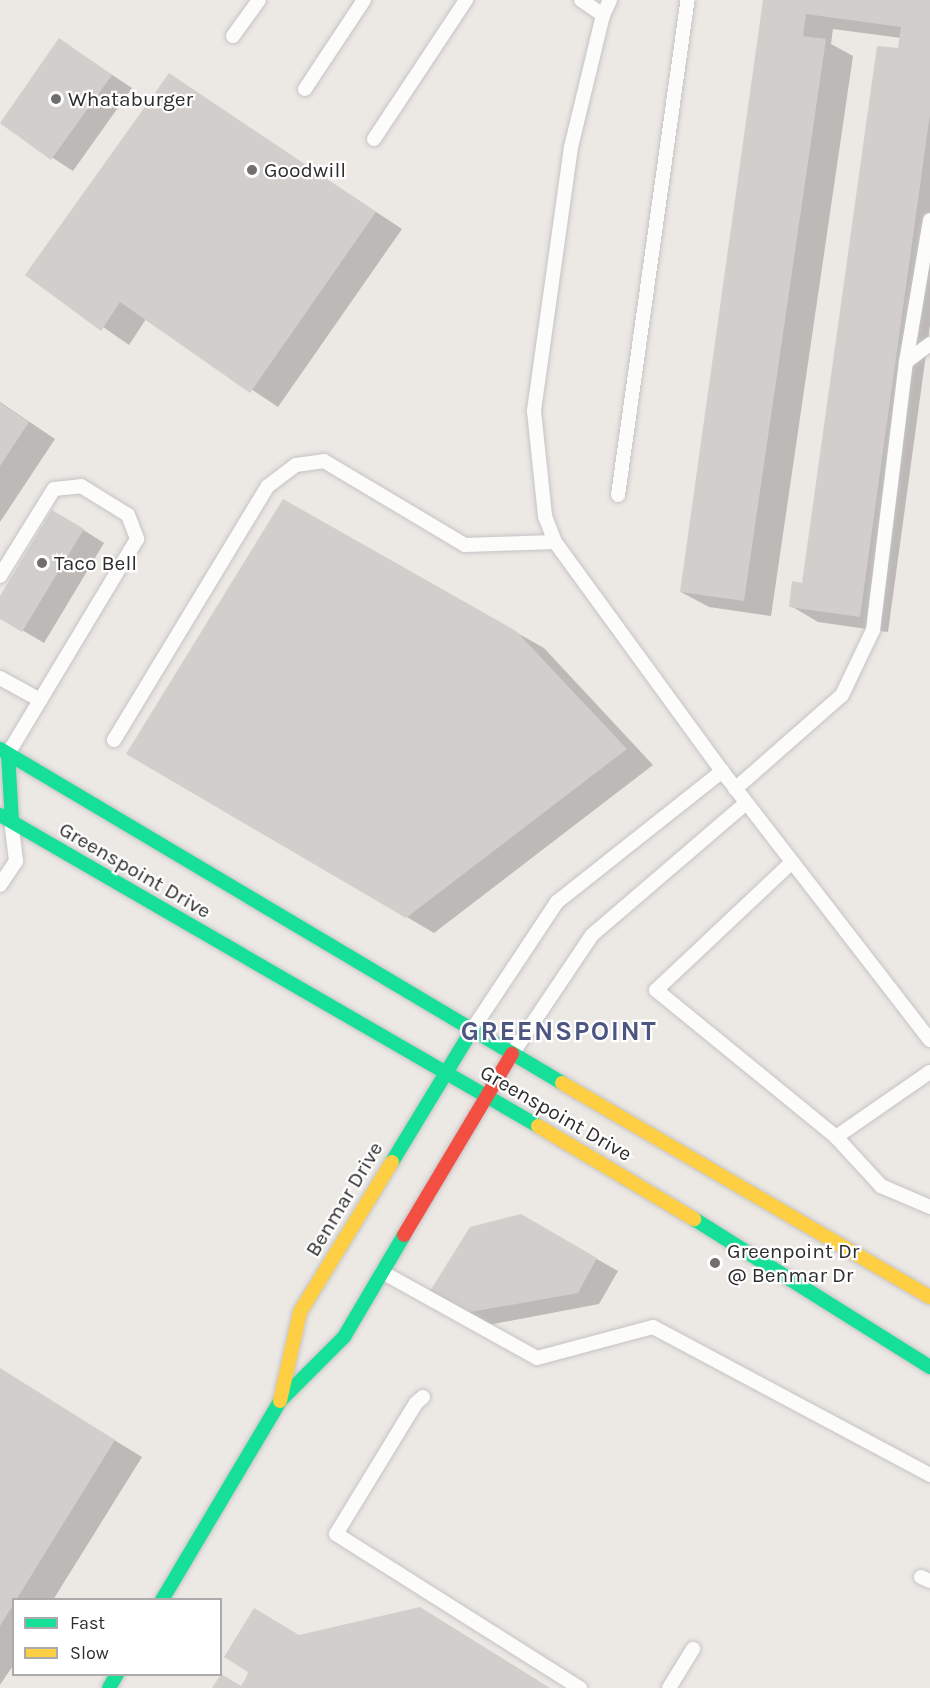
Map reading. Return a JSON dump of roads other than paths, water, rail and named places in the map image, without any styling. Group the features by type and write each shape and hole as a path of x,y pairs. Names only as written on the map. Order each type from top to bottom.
{"street":[{"path":"4,752 4,821"},
{"name":"Greenspoint Drive","path":"4,752 814,1233 930,1297"},
{"name":"Greenspoint Drive","path":"4,821 645,1188 930,1367"},
{"name":"Benmar Drive","path":"280,1401 300,1312 472,1030"},
{"name":"Benmar Drive","path":"163,1598 280,1401 344,1337 512,1054"}],"lane":[{"path":"233,36 259,0"},
{"path":"305,89 364,0"},
{"path":"374,139 466,0"},
{"path":"581,0 603,15"},
{"path":"610,0 603,15 571,147 534,411 545,516 555,542 735,789 930,1040"},
{"path":"618,495 688,0"},
{"path":"735,789 842,695 873,630 906,362 925,270 930,220"},
{"path":"906,362 930,344"},
{"path":"114,740 268,486 296,465 324,461 465,545 555,542"},
{"path":"0,576 54,489 81,486 128,515 137,539 40,700 4,752"},
{"path":"0,678 40,700"},
{"path":"472,1030 557,903 722,771"},
{"path":"512,1054 592,935 746,803"},
{"path":"0,885 16,861 4,821"},
{"path":"792,862 656,990 836,1137 881,1186 930,1207"},
{"path":"836,1137 930,1072"},
{"path":"382,1272 537,1358 653,1327 930,1475"},
{"path":"423,1397 416,1403 336,1534 580,1688"},
{"path":"669,1688 693,1649"}],"place":[{"name":"Whataburger","path":"56,99"},
{"name":"Goodwill","path":"252,170"},
{"name":"Taco Bell","path":"42,563"},
{"name":"Greenpoint Dr @ Benmar Dr","path":"715,1263"}],"district":[{"name":"GREENSPOINT","path":"559,1032"}]}
